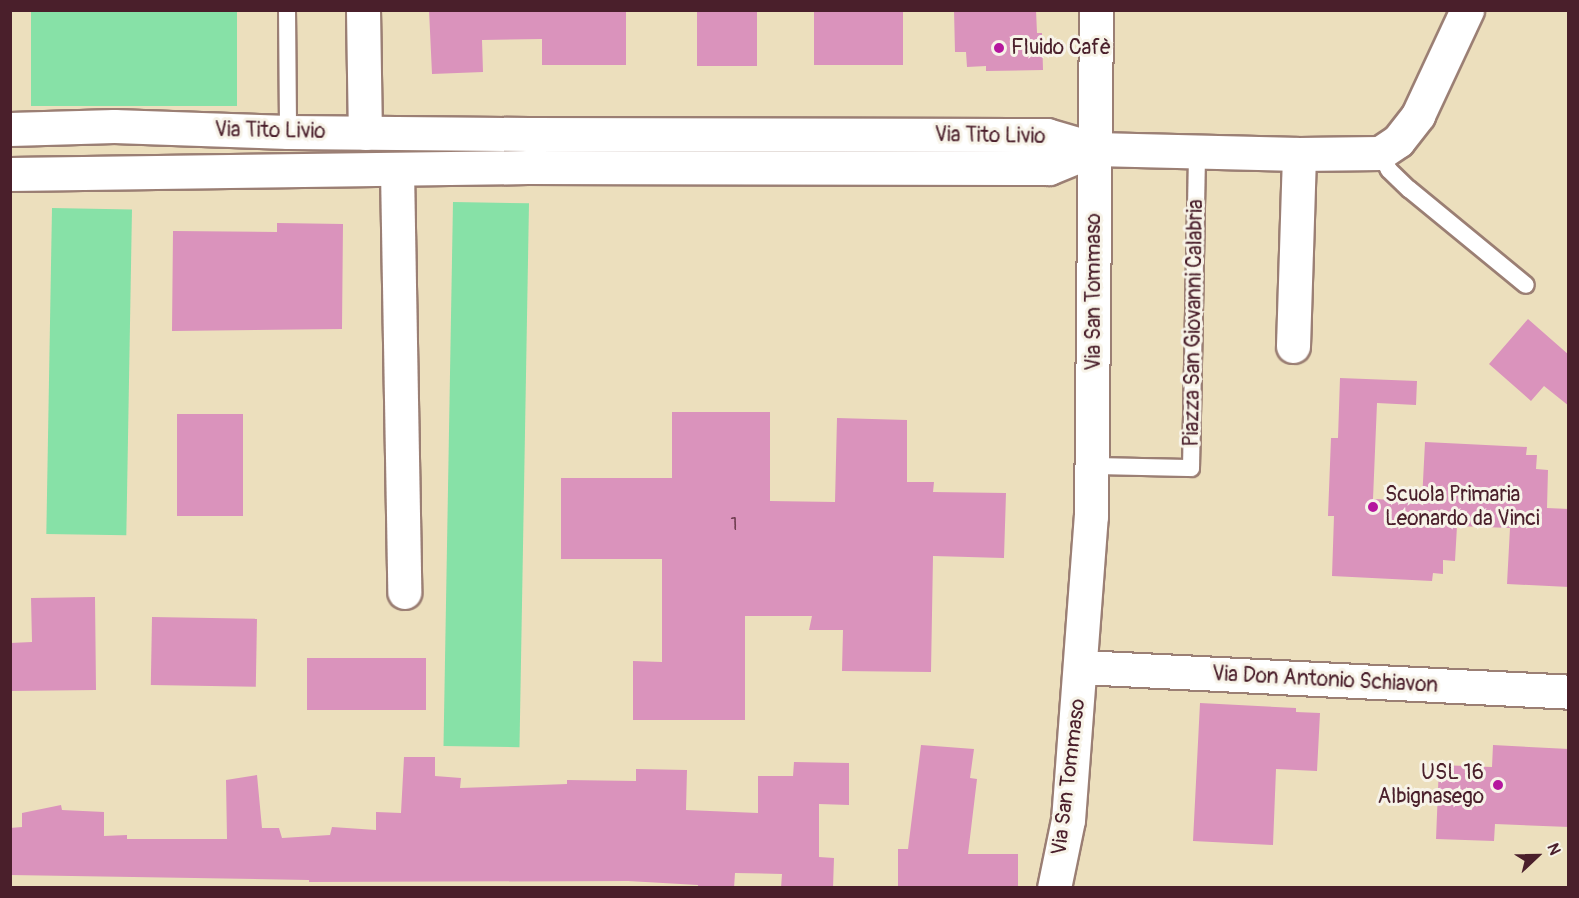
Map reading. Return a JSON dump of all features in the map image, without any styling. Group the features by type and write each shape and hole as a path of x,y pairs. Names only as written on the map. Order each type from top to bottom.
{"street":[{"path":"363,10 366,133"},
{"name":"Via San Tommaso","path":"1054,888 1068,820 1081,666 1093,466 1096,10"},
{"path":"1095,149 1299,154 1380,153 1398,141 1418,115 1467,10"},
{"name":"Via Tito Livio","path":"10,129 114,126 366,133 1047,135 1095,149"},
{"path":"528,167 529,134"},
{"path":"625,134 625,167"},
{"name":"Via Tito Livio","path":"10,174 528,167 1048,168 1095,149"},
{"path":"1293,346 1299,154"},
{"path":"397,170 404,592"},
{"name":"Via Don Antonio Schiavon","path":"1081,666 1569,692"}],"lane":[{"path":"287,10 288,132"},
{"name":"Piazza San Giovanni Calabria","path":"1093,466 1191,468 1197,152"},
{"path":"1380,153 1389,170 1409,189 1526,285"}],"green space":[{"path":"31,11 237,11 237,106 31,106"},
{"path":"453,202 529,203 519,747 444,746"},
{"path":"52,208 132,209 126,535 46,534"}],"building":[{"path":"429,10 626,10 626,65 542,65 542,39 482,40 483,72 432,74"},
{"path":"697,10 757,10 757,66 697,66"},
{"path":"814,10 903,10 903,65 814,65"},
{"path":"954,10 1036,10 1037,33 1042,33 1043,70 986,71 986,66 967,67 966,52 955,52"},
{"path":"277,223 343,224 342,329 172,331 173,231 277,232"},
{"path":"1528,319 1569,355 1569,406 1544,386 1531,401 1489,364"},
{"path":"1340,378 1417,381 1416,405 1377,403 1373,499 1422,501 1425,442 1527,447 1526,455 1537,455 1536,469 1548,470 1547,508 1569,509 1569,587 1507,584 1510,528 1457,526 1455,561 1443,560 1443,574 1433,573 1432,581 1332,576 1334,516 1328,516 1331,438 1338,438"},
{"path":"672,412 770,412 770,501 835,502 837,418 907,420 907,482 934,482 933,492 1006,493 1004,558 933,556 931,672 842,671 843,630 809,630 812,616 745,616 745,720 633,720 633,661 662,662 662,559 561,559 561,478 672,478"},
{"path":"177,414 243,414 243,516 177,516"},
{"path":"95,597 96,690 10,691 10,643 32,642 31,598"},
{"path":"152,617 257,619 256,687 151,685"},
{"path":"307,658 426,658 426,710 307,710"},
{"path":"1200,703 1296,708 1296,712 1320,713 1317,771 1276,769 1273,845 1193,841"},
{"path":"921,745 974,749 970,778 977,779 968,854 1018,854 1018,888 898,888 898,849 908,849"},
{"path":"1493,745 1569,749 1569,827 1495,824 1494,841 1436,839 1439,765 1492,767"},
{"path":"404,757 435,757 435,776 461,778 460,788 567,784 567,780 636,781 636,769 687,770 686,810 758,813 758,776 793,776 794,762 849,763 849,805 819,804 819,857 834,858 833,888 781,888 782,874 735,873 734,888 698,888 698,885 628,881 309,882 309,880 10,875 10,828 22,827 22,813 61,805 62,810 104,812 104,836 127,835 127,839 227,839 226,780 257,775 262,828 279,828 282,838 330,835 332,827 376,830 376,812 401,813"}],"place":[{"name":"Fluido Cafè","path":"999,48"},
{"name":"Scuola Primaria Leonardo da Vinci","path":"1373,507"},
{"name":"USL 16 Albignasego","path":"1498,785"}]}
